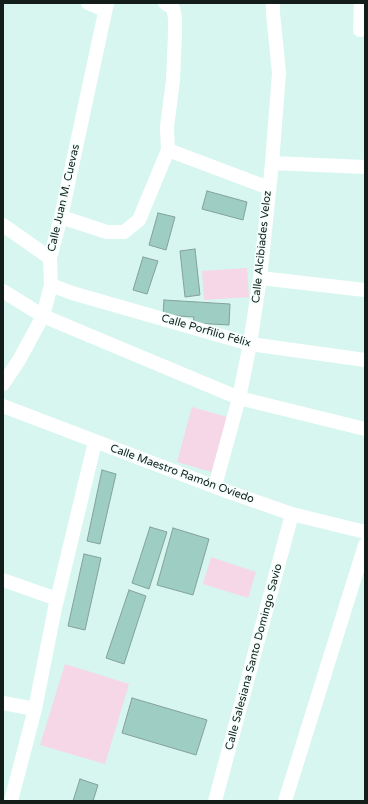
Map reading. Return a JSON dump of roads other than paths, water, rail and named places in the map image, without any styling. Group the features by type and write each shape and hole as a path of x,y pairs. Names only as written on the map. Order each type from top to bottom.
{"street":[{"path":"88,3 106,7"},
{"path":"61,217 107,232 124,232 139,220 168,150 167,127 173,80 175,18 172,8 165,3"},
{"name":"Calle Alcibiades Veloz","path":"215,486 239,398 250,344 260,278 272,163 279,73 273,3"},
{"path":"360,30 361,3"},
{"name":"Calle Juan M. Cuevas","path":"3,384 43,316 51,285 50,258 61,217 106,7"},
{"path":"168,150 269,188"},
{"path":"272,163 365,167"},
{"path":"3,225 50,258"},
{"path":"260,278 365,290"},
{"name":"Calle Porfilio Félix","path":"51,285 72,293 250,344 365,360"},
{"path":"3,291 43,316 239,398 365,429"},
{"name":"Calle Maestro Ramón Oviedo","path":"3,406 95,442 292,514 365,532"},
{"path":"11,801 35,709 57,599 95,442"},
{"name":"Calle Salesiana Santo Domingo Savio","path":"215,801 292,514"},
{"path":"285,801 365,546"},
{"path":"3,580 57,599"},
{"path":"3,703 35,709"}]}
